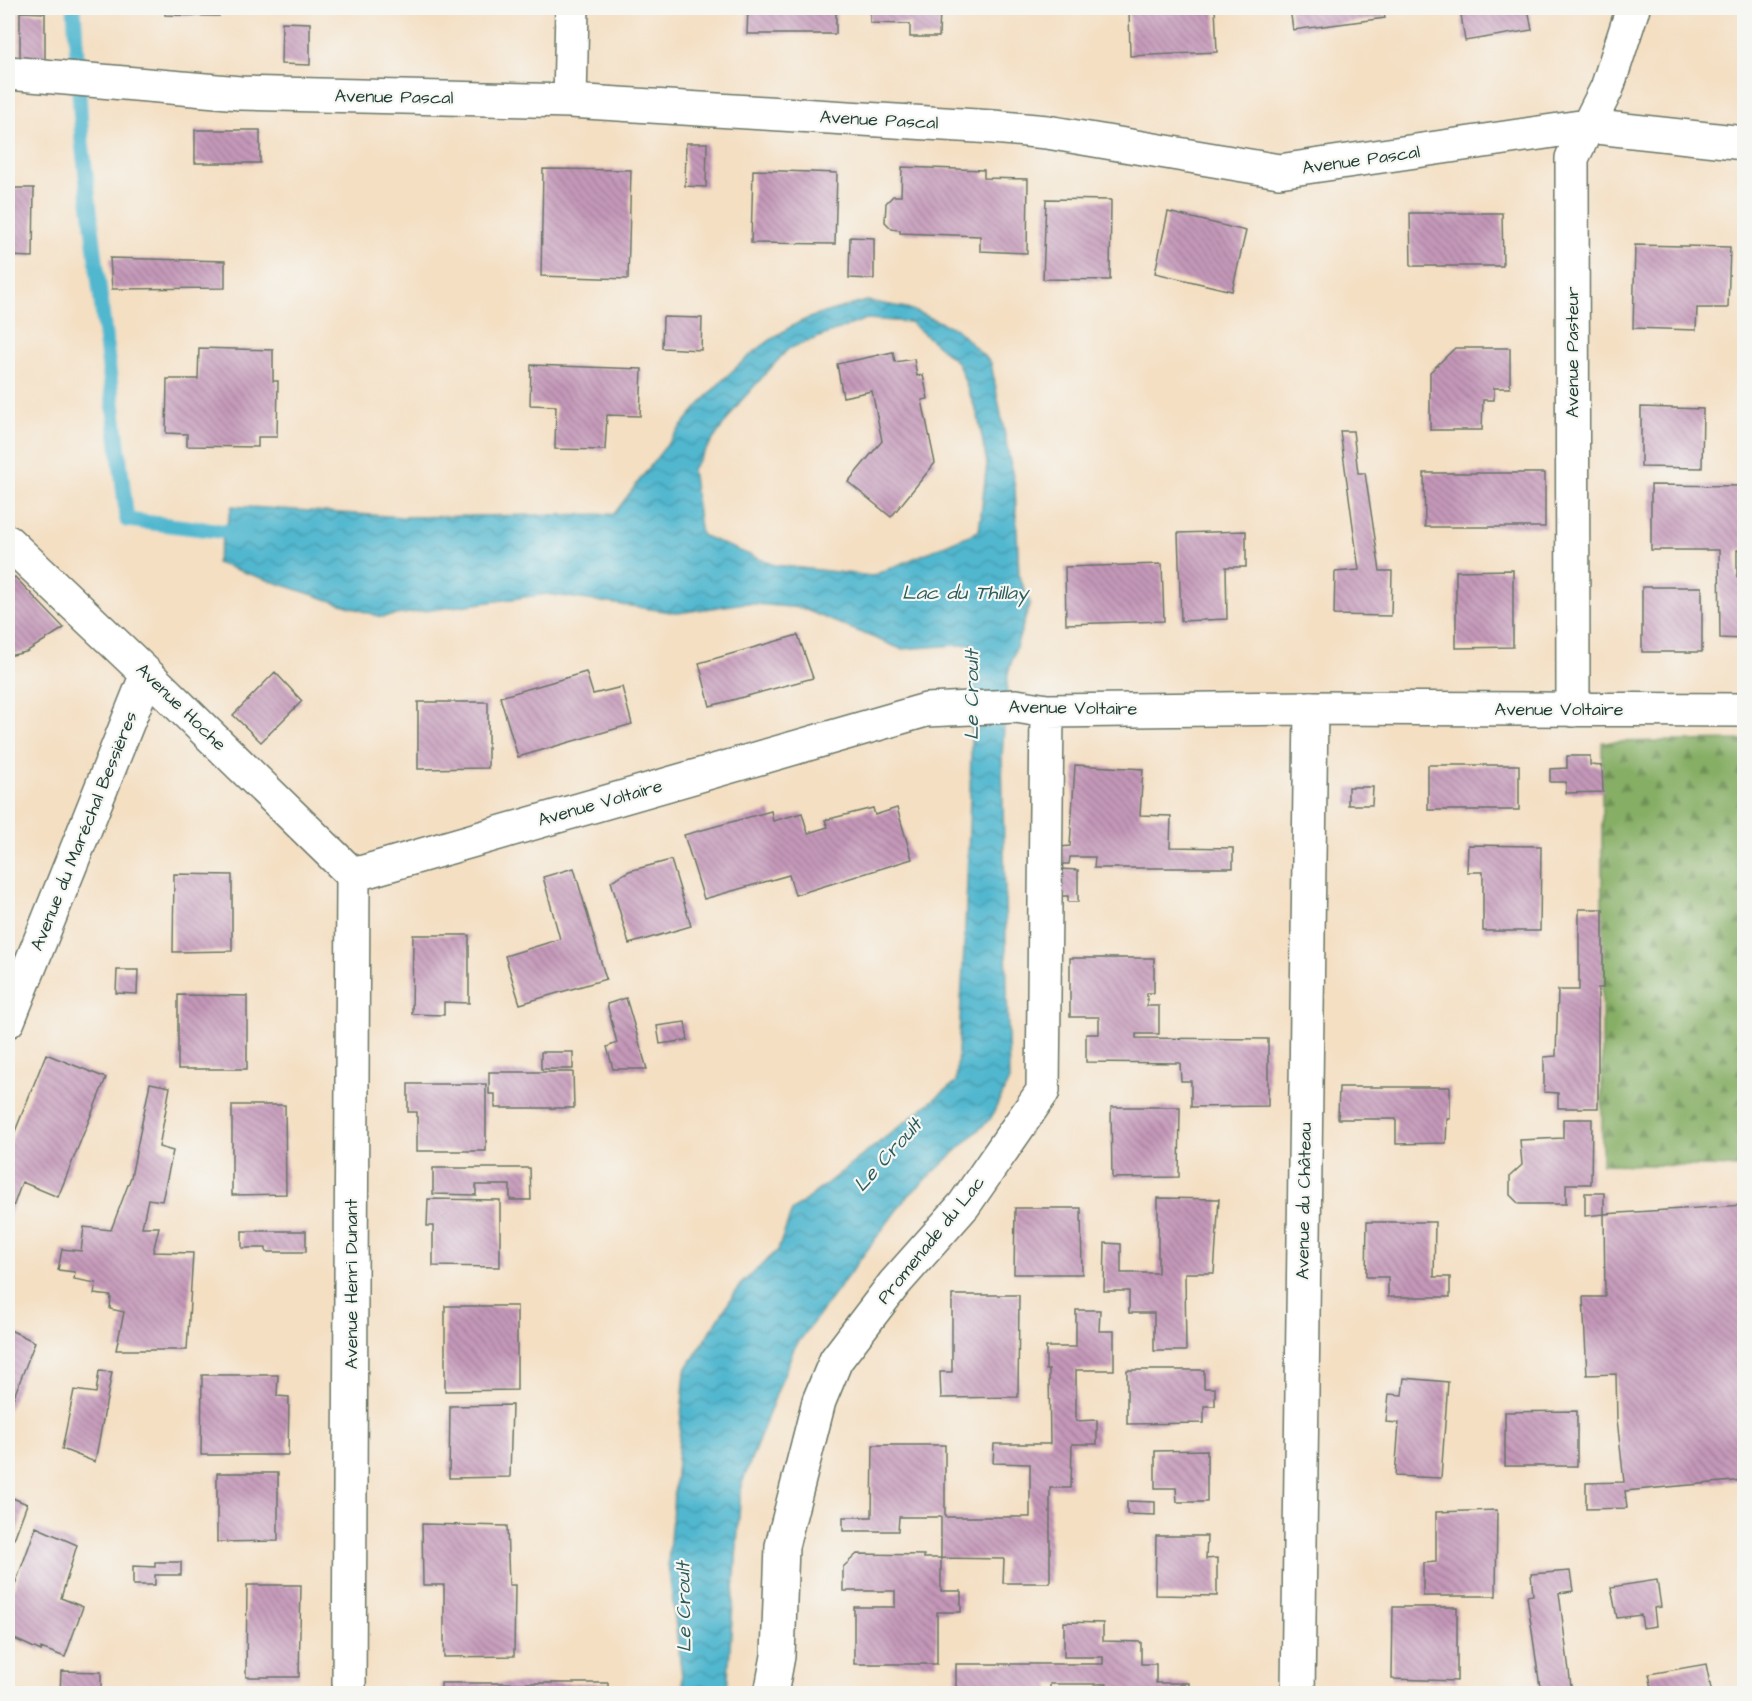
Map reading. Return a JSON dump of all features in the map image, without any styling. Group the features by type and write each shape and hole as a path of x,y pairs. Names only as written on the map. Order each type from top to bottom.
{"street":[{"path":"570,102 572,8"},
{"name":"Avenue Pasteur","path":"1573,710 1572,158 1607,88 1633,8"},
{"name":"Avenue Pascal","path":"8,73 240,93 570,102 1047,132 1280,171 1587,126 1744,143"},
{"name":"Avenue Hoche","path":"8,542 353,875"},
{"name":"Avenue du Maréchal Bessières","path":"8,1021 147,674"},
{"name":"Avenue Voltaire","path":"353,875 893,718 926,710 959,706 1744,710"},
{"name":"Promenade du Lac","path":"771,1694 778,1656 782,1546 819,1401 836,1360 894,1284 964,1205 1043,1091 1032,708"},
{"name":"Avenue du Château","path":"1298,1694 1311,708"},
{"name":"Avenue Henri Dunant","path":"349,1694 353,875"}],"green space":[{"path":"1744,740 1744,1167 1602,1164 1602,742"}],"water":[{"name":"Lac du Thillay","path":"867,301 907,308 956,329 991,363 1015,487 1019,576 1030,603 1008,673 1002,756 1009,1080 991,1118 905,1199 794,1348 741,1486 727,1693 684,1693 668,1563 685,1371 740,1285 778,1250 792,1211 956,1082 968,863 972,644 901,649 801,608 745,603 678,613 547,594 381,617 216,563 232,506 403,517 614,514 693,412 738,366 762,346 798,323 817,315","holes":["866,319 910,322 958,363 978,416 987,464 979,531 872,576 774,565 701,535 692,469 740,402 788,349"]}],"building":[{"path":"165,8 220,8 219,16 165,15"},
{"path":"748,8 836,8 836,34 747,34"},
{"path":"870,8 940,8 939,37 910,37 910,24 870,23"},
{"path":"1129,8 1215,8 1217,52 1130,56"},
{"path":"1290,8 1383,8 1385,18 1293,30"},
{"path":"1460,8 1528,8 1532,30 1465,41"},
{"path":"20,12 45,13 45,59 20,58"},
{"path":"282,22 310,23 310,65 281,64"},
{"path":"195,130 260,130 260,163 195,163"},
{"path":"686,143 707,143 706,187 685,186"},
{"path":"902,167 984,170 984,178 1028,179 1027,253 980,251 980,236 900,233 900,230 892,229 885,222 886,203 893,196 901,196"},
{"path":"543,169 631,170 628,279 541,276"},
{"path":"753,170 837,173 835,244 751,243"},
{"path":"8,188 34,188 33,257 8,256"},
{"path":"1046,199 1111,200 1110,280 1043,279"},
{"path":"1168,212 1246,231 1232,291 1155,273"},
{"path":"1410,213 1502,213 1503,266 1411,266"},
{"path":"850,237 874,238 874,279 849,278"},
{"path":"1635,245 1730,247 1728,308 1697,308 1696,330 1633,328"},
{"path":"110,258 225,261 225,288 112,289"},
{"path":"663,317 702,318 701,350 662,348"},
{"path":"199,348 273,350 273,381 278,381 277,437 258,437 258,447 187,446 187,434 166,433 167,379 198,379"},
{"path":"1455,348 1510,348 1510,388 1494,388 1494,400 1483,400 1482,430 1430,430 1430,372"},
{"path":"893,352 895,362 914,359 917,376 923,375 928,399 922,400 935,463 891,517 848,482 882,441 872,391 843,397 837,364"},
{"path":"531,365 642,369 640,416 607,415 605,450 555,449 556,406 530,405"},
{"path":"1641,407 1703,409 1702,468 1641,467"},
{"path":"1340,431 1353,431 1358,473 1365,473 1380,571 1392,571 1391,616 1334,615 1335,572 1359,570"},
{"path":"1424,473 1545,473 1545,527 1425,527"},
{"path":"1651,485 1744,486 1744,550 1737,550 1737,577 1744,577 1744,639 1720,638 1719,550 1651,550"},
{"path":"1246,531 1246,567 1226,567 1227,619 1181,621 1178,533"},
{"path":"1162,564 1164,621 1066,624 1065,567"},
{"path":"1513,570 1513,647 1456,648 1456,571"},
{"path":"15,577 64,628 26,652 8,656 8,581"},
{"path":"1642,587 1702,587 1702,652 1642,652"},
{"path":"798,635 813,678 710,706 699,663"},
{"path":"275,672 302,701 261,742 233,715"},
{"path":"586,672 593,694 622,687 632,724 518,757 500,697"},
{"path":"418,702 488,702 488,768 418,769"},
{"path":"1567,756 1590,756 1590,765 1602,766 1603,792 1566,793 1566,782 1550,782 1550,769 1567,768"},
{"path":"1075,765 1143,769 1140,815 1171,816 1170,847 1233,848 1233,868 1094,868 1095,857 1070,857 1069,864 1059,864 1060,847 1070,846"},
{"path":"1428,765 1519,765 1519,810 1428,810"},
{"path":"1348,787 1373,787 1372,805 1348,805"},
{"path":"873,808 875,815 897,808 912,859 795,895 789,875 704,899 684,835 771,811 773,821 802,813 808,833 828,827 825,820"},
{"path":"1468,845 1541,846 1540,931 1483,931 1483,872 1467,872"},
{"path":"671,860 691,926 629,944 611,881 629,871"},
{"path":"574,868 606,979 520,1004 505,956 560,939 543,877"},
{"path":"1059,869 1078,870 1078,902 1068,902 1068,896 1060,896"},
{"path":"174,874 232,875 232,951 173,952"},
{"path":"1579,909 1603,909 1603,988 1598,988 1598,1108 1558,1108 1558,1093 1544,1092 1544,1057 1556,1056 1558,990 1579,990"},
{"path":"413,935 469,935 469,1003 444,1002 444,1015 412,1014"},
{"path":"1070,958 1154,958 1154,993 1147,993 1147,1006 1159,1006 1159,1034 1136,1034 1136,1038 1268,1039 1268,1106 1191,1107 1191,1081 1181,1081 1180,1063 1086,1062 1086,1034 1099,1034 1099,1017 1070,1017"},
{"path":"117,970 138,970 137,994 116,993"},
{"path":"178,995 247,996 247,1069 178,1069"},
{"path":"626,998 647,1069 613,1069 607,1047 617,1043 607,1004"},
{"path":"685,1022 688,1040 660,1044 657,1026"},
{"path":"541,1052 573,1052 573,1069 541,1069"},
{"path":"46,1054 106,1078 58,1197 22,1182 8,1221 8,1149"},
{"path":"489,1072 573,1072 574,1108 495,1108 495,1094 489,1094"},
{"path":"150,1083 170,1087 159,1147 173,1151 162,1201 148,1199 142,1227 159,1227 153,1252 193,1253 187,1350 116,1350 124,1312 110,1309 111,1296 94,1294 96,1283 74,1279 75,1272 58,1270 62,1249 81,1251 84,1227 111,1230 131,1177"},
{"path":"408,1084 486,1084 486,1151 417,1151 417,1112 408,1112"},
{"path":"1339,1087 1450,1087 1450,1119 1447,1119 1446,1143 1396,1144 1396,1119 1338,1119"},
{"path":"232,1105 285,1105 286,1194 232,1195"},
{"path":"1111,1107 1180,1107 1179,1177 1112,1178"},
{"path":"1563,1119 1592,1119 1591,1184 1566,1184 1566,1204 1519,1204 1510,1195 1510,1176 1522,1165 1520,1140 1563,1138"},
{"path":"433,1168 530,1168 531,1200 510,1200 510,1185 476,1185 476,1195 433,1194"},
{"path":"1585,1193 1604,1193 1604,1214 1585,1216"},
{"path":"1158,1198 1219,1199 1214,1273 1185,1273 1186,1351 1154,1351 1154,1313 1129,1313 1129,1291 1104,1291 1105,1243 1121,1244 1121,1273 1158,1273"},
{"path":"428,1199 500,1200 500,1267 433,1266 433,1226 427,1226"},
{"path":"1744,1205 1744,1480 1625,1491 1627,1508 1586,1509 1586,1483 1624,1482 1617,1419 1616,1374 1587,1375 1583,1297 1605,1297 1604,1214"},
{"path":"1015,1208 1081,1208 1082,1274 1014,1274"},
{"path":"1367,1222 1435,1222 1434,1277 1450,1277 1450,1297 1388,1297 1388,1277 1366,1277"},
{"path":"242,1231 306,1231 306,1252 266,1252 266,1248 242,1248"},
{"path":"952,1295 1019,1295 1018,1397 941,1398 940,1372 952,1372"},
{"path":"445,1306 517,1306 517,1390 445,1391"},
{"path":"1076,1310 1100,1310 1099,1331 1114,1331 1114,1370 1076,1370 1076,1421 1097,1420 1097,1444 1072,1444 1071,1488 1050,1488 1050,1583 1003,1583 1004,1559 941,1558 941,1517 899,1517 898,1531 843,1531 843,1517 872,1517 873,1445 945,1445 945,1517 1030,1517 1030,1464 993,1463 994,1444 1050,1444 1049,1370 1046,1370 1046,1347 1076,1347"},
{"path":"8,1329 35,1342 8,1412"},
{"path":"1127,1370 1204,1370 1204,1388 1215,1388 1215,1406 1204,1406 1204,1423 1127,1424"},
{"path":"99,1371 112,1372 95,1462 62,1449 74,1390 96,1393"},
{"path":"202,1375 278,1375 277,1396 289,1397 288,1455 201,1455"},
{"path":"1404,1378 1448,1382 1441,1478 1395,1476 1399,1423 1386,1422 1389,1394 1402,1395"},
{"path":"512,1405 510,1477 449,1478 450,1406"},
{"path":"1577,1411 1577,1466 1505,1466 1505,1412"},
{"path":"1207,1450 1207,1502 1177,1502 1176,1488 1155,1488 1155,1451"},
{"path":"217,1473 278,1473 278,1541 217,1542"},
{"path":"8,1496 27,1504 14,1539 8,1536"},
{"path":"1127,1501 1155,1502 1155,1515 1127,1514"},
{"path":"1497,1510 1496,1596 1423,1596 1423,1563 1436,1562 1436,1512"},
{"path":"422,1524 507,1526 509,1585 515,1585 514,1656 444,1657 444,1585 423,1585"},
{"path":"36,1527 77,1545 61,1598 83,1607 65,1657 41,1648 41,1651 8,1636 8,1604"},
{"path":"1156,1536 1207,1536 1206,1559 1217,1558 1217,1596 1155,1595"},
{"path":"857,1554 924,1555 924,1558 941,1558 941,1591 961,1591 961,1612 937,1612 937,1664 854,1664 854,1607 895,1607 895,1591 843,1591 843,1567"},
{"path":"155,1562 181,1562 181,1575 155,1575 155,1585 133,1585 133,1566 155,1567"},
{"path":"1570,1571 1573,1591 1559,1593 1572,1694 1541,1694 1527,1596 1533,1595 1531,1574"},
{"path":"1657,1580 1661,1607 1654,1608 1656,1626 1643,1628 1641,1615 1617,1618 1611,1587"},
{"path":"247,1585 301,1585 299,1677 246,1677"},
{"path":"1393,1607 1457,1607 1457,1681 1392,1679"},
{"path":"1064,1622 1103,1623 1103,1641 1141,1642 1141,1664 1156,1664 1156,1683 1189,1683 1189,1694 1107,1694 1107,1684 1050,1684 1050,1694 956,1694 956,1664 1103,1664 1103,1657 1064,1657"},
{"path":"1706,1664 1712,1694 1653,1694 1649,1674"},
{"path":"61,1671 101,1672 101,1694 60,1694"},
{"path":"441,1683 608,1683 608,1694 441,1694"}],"waterway":[{"path":"74,8 82,142 127,520 245,534"}],"water label":[{"name":"Le Croult","path":"972,695"},
{"name":"Le Croult","path":"888,1155"},
{"name":"Le Croult","path":"684,1607"}]}
